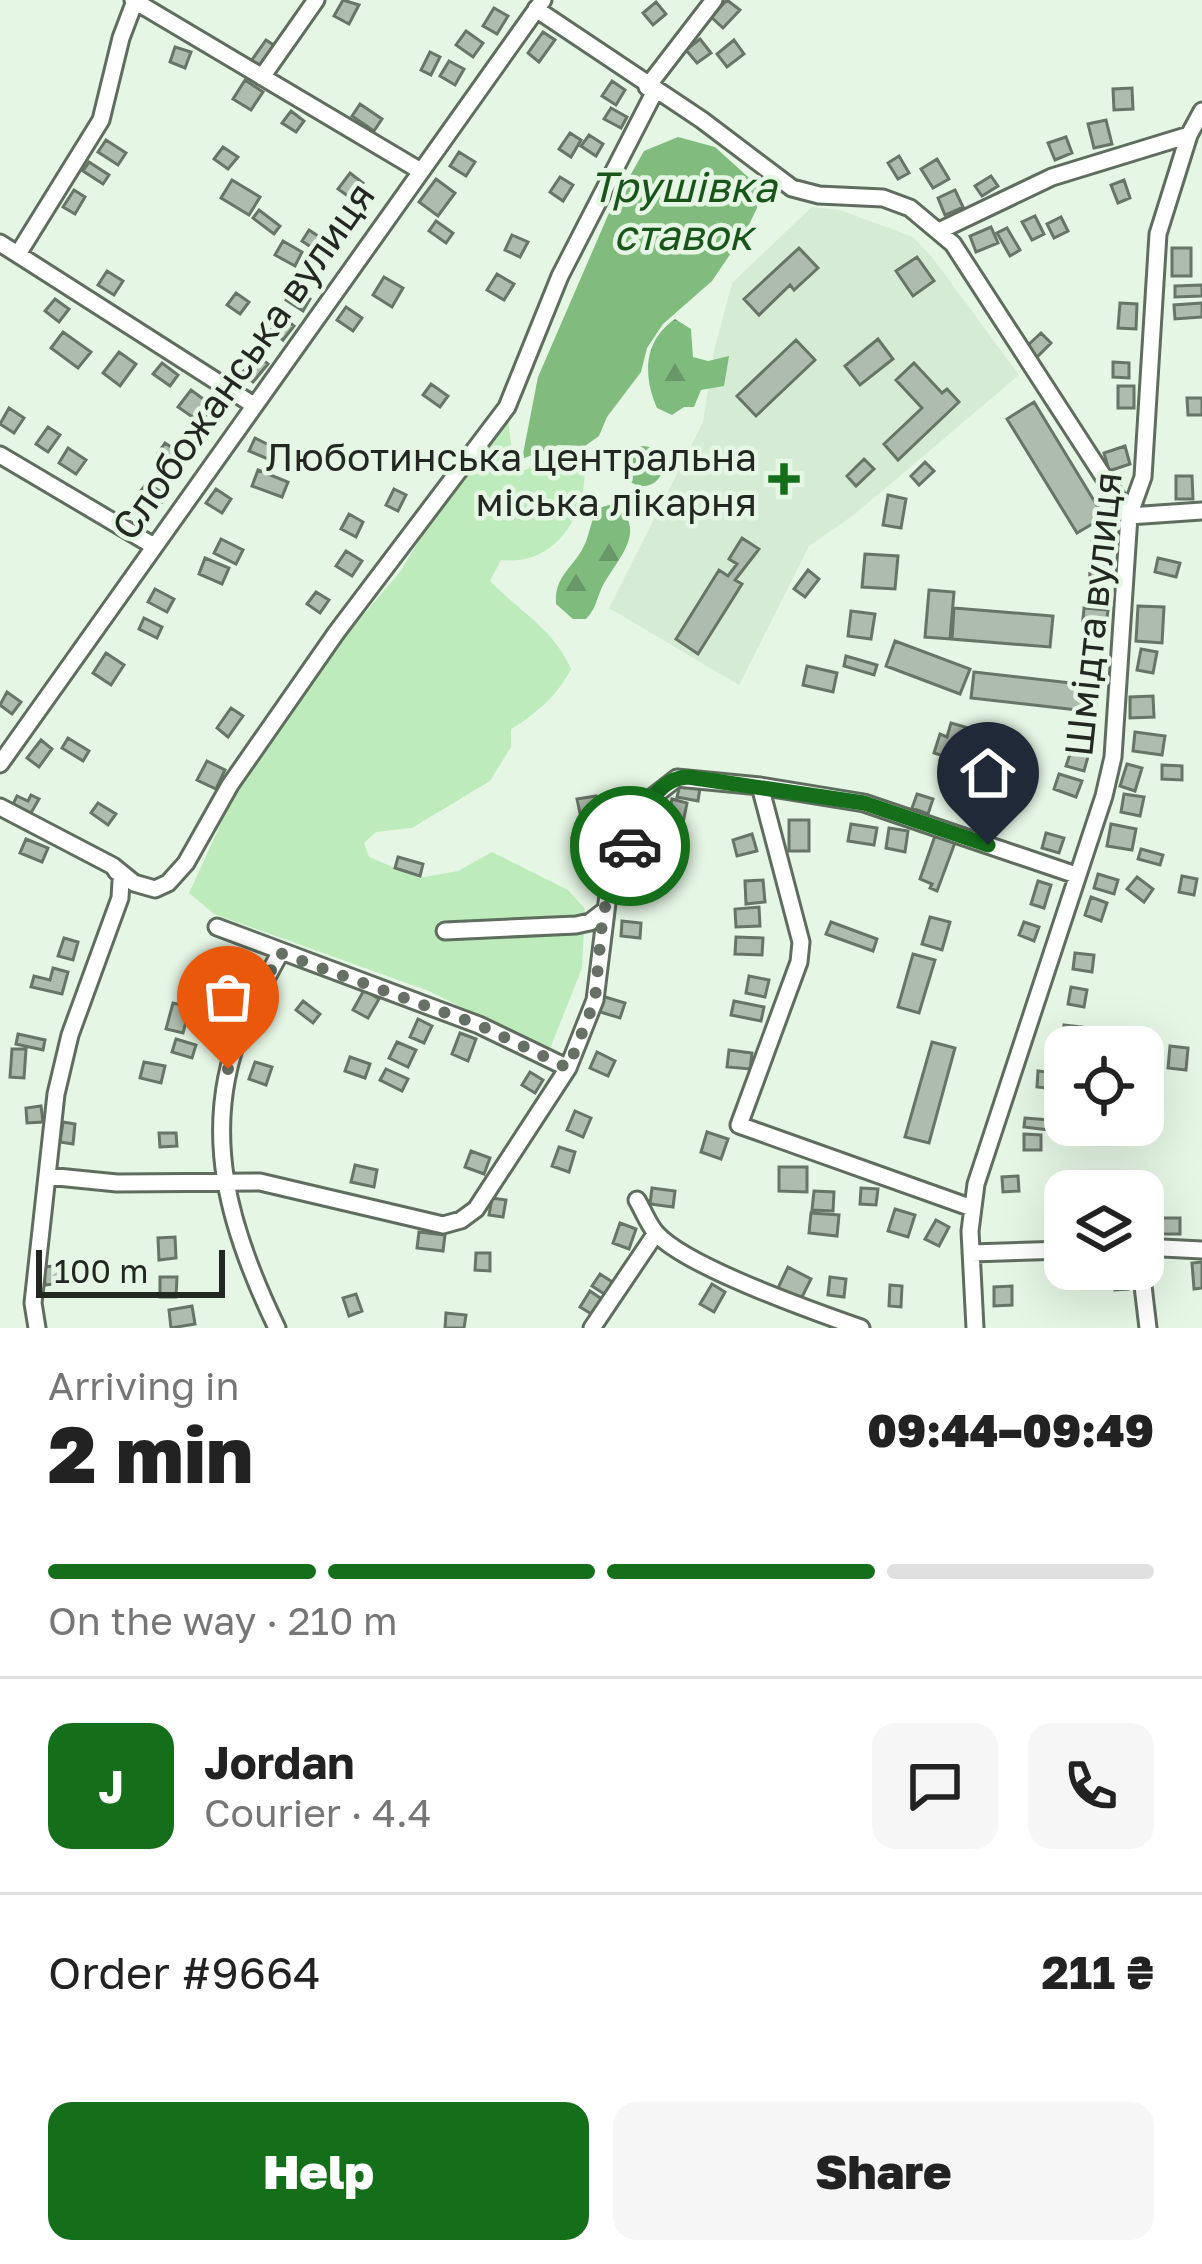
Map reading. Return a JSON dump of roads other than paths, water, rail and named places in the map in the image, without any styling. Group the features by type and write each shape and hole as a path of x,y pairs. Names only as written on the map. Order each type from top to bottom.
{"street":[{"path":"262,77 316,0"},
{"path":"0,807 134,883 155,890 178,874 230,785 336,633 507,407 560,276 651,89 714,0"},
{"path":"18,254 101,120 134,1 419,170"},
{"path":"539,5 792,188 818,195 883,198 910,208 953,244 1129,515 1202,511"},
{"name":"Слобожанська вулиця","path":"0,764 539,5"},
{"name":"Шмідта вулиця","path":"975,1328 971,1253 976,1184 1113,757 1129,515 1143,477 1157,234 1189,135 1202,111"},
{"path":"939,231 1052,177 1189,135"},
{"path":"0,243 252,404"},
{"path":"0,454 152,545"},
{"path":"47,1176 161,1184 260,1182 443,1225 460,1220 476,1209 568,1068 595,1000 603,912 660,788 669,780 688,777 864,803 1076,875"},
{"path":"760,786 797,922 799,962 739,1125 972,1208"},
{"path":"117,873 143,896"},
{"path":"33,1328 56,1094 70,1035 120,898 117,873"},
{"path":"446,931 575,925 603,912"},
{"path":"217,927 479,1025 568,1068"},
{"path":"277,1328 234,1227 223,1180 219,1121 242,1026 280,953"},
{"path":"637,1200 656,1233 689,1256 861,1328"},
{"path":"592,1328 656,1233"},
{"path":"1164,1248 1202,1250"},
{"path":"971,1253 1044,1251"},
{"path":"1143,1290 1148,1328"}],"water":[{"name":"Трушівка ставок","path":"678,137 715,147 758,186 757,208 746,231 712,281 663,324 647,348 641,372 607,417 599,436 585,446 558,445 522,459 538,377 609,213 644,151"}],"place":[{"name":"Люботинська центральна міська лікарня","path":"784,479"}]}
